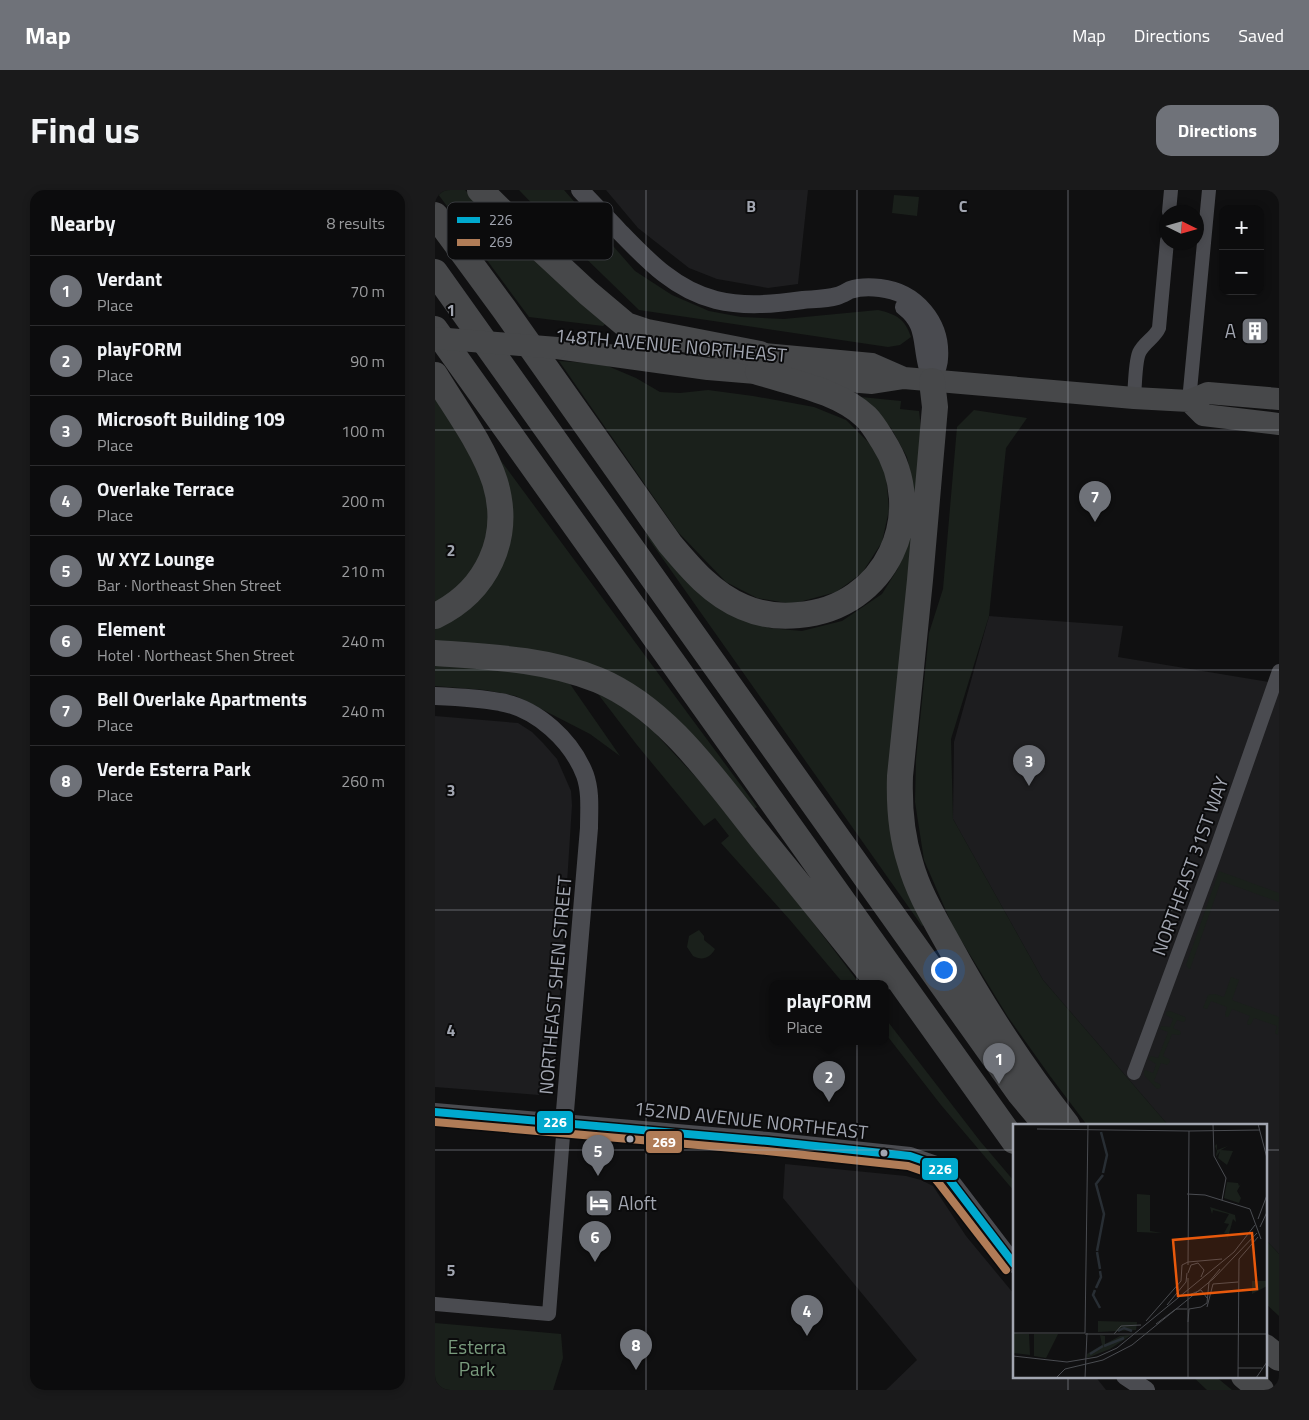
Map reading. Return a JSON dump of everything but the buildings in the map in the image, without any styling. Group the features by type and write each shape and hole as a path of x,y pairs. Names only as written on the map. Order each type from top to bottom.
{"highway":[{"path":"480,190 492,202"},
{"path":"435,215 447,231"},
{"path":"468,260 670,544 700,578 720,594 743,607 766,614 788,616 813,614 836,607 854,598 871,584 884,568 895,542 902,517 898,475 889,451 865,416 847,403 759,363 626,325 552,260"},
{"path":"435,272 1014,1086 1045,1124"},
{"path":"435,329 1013,1140"},
{"path":"435,375 488,466 498,496 500,525 496,547 479,582 463,599 435,616"},
{"path":"933,381 934,417 900,776 899,800 905,845 918,886 959,963 1032,1079 1066,1124"},
{"path":"435,653 519,659 561,667 599,681 627,695 650,712 684,744 716,781 876,980"},
{"path":"889,997 1013,1140"},
{"path":"1267,1349 1279,1358"},
{"path":"1246,1378 1261,1390"}],"main road":[{"name":"148TH AVENUE NORTHEAST","path":"435,324 553,341 759,363 872,364 905,378 933,381 1189,402 1208,393 1279,399"},
{"name":"148TH AVENUE NORTHEAST","path":"435,338 553,341"},
{"path":"1189,402 1203,415 1279,424"}],"street":[{"path":"581,190 592,202"},
{"path":"1170,205 1171,190"},
{"path":"1189,402 1209,190"},
{"path":"613,224 650,263 667,277 688,289 716,300 748,304 774,304 838,296 852,289 881,288 912,299 921,307 934,329 939,361 933,381"},
{"path":"1134,398 1139,354 1148,340 1157,334 1159,328 1166,250"},
{"name":"NORTHEAST 31ST WAY","path":"1134,1073 1213,859 1279,671"},
{"name":"NORTHEAST SHEN STREET","path":"435,696 501,702 527,712 552,729 565,742 585,775 589,795 589,837 549,1314 435,1304"},
{"name":"152ND AVENUE NORTHEAST","path":"435,1112 820,1146 910,1156 925,1160 946,1174 1013,1263"},
{"path":"1125,1378 1131,1390"},
{"path":"1127,1378 1146,1390"}],"shaded area":[{"path":"606,190 808,190 798,284 768,288 717,279 689,268 638,228"},
{"path":"989,616 1123,626 1118,657 1275,683 1279,674 1279,1254 1267,1241 1267,1124 1167,1124 1043,980 953,819 954,742"},
{"path":"435,716 518,723 532,732 557,759 571,791 572,805 556,1056 539,1095 435,1087"},
{"path":"785,1164 906,1176 933,1186 966,1236 1013,1293 1013,1378 1097,1378 1106,1390 886,1390 917,1360 783,1198"}],"green space":[{"path":"435,190 465,190 478,202 447,202 447,206"},
{"path":"519,190 564,190 575,202 531,202"},
{"path":"894,195 919,197 917,216 892,213"},
{"path":"613,246 635,271 672,295 709,311 741,317 784,319 878,310 899,318 906,326 911,337 900,345 888,347 639,310 588,260 613,260"},
{"path":"487,260 538,260 605,324 603,326 529,317"},
{"path":"559,361 603,364 636,378 660,392 680,393 708,390 753,396 814,407 846,420 873,447 886,475 889,510 882,542 862,573 836,592 792,604 757,598 726,582 678,532"},
{"path":"435,396 458,428 484,481 491,510 489,539 473,576 435,606"},
{"path":"861,397 901,401 900,409 919,411 921,432 920,454 915,496 907,457 891,428 860,400"},
{"path":"974,410 1027,418 1006,448 989,616 951,739 953,819 1043,980 1167,1124 1086,1124 1008,1017 953,927 924,860 915,802 916,759 929,633 943,589 957,427"},
{"path":"493,450 757,807 753,810 653,701 435,641 435,626 486,590"},
{"path":"912,532 891,765 927,923 922,926 646,535 650,534 769,628 802,631 842,621 882,594 897,570"},
{"path":"435,664 512,671 555,679 570,684 620,756 590,734 516,696 485,690 435,686"},
{"path":"598,694 624,707 654,732 707,789 770,866 857,980 840,980 721,843 729,836 715,818 704,826 637,745"},
{"path":"1219,871 1279,893 1279,902 1221,881 1190,969 1186,965"},
{"path":"699,930 704,936 704,940 715,949 703,958 693,956 687,947 689,936"},
{"path":"1231,977 1239,980 1232,1000 1279,1017 1278,1035 1275,1033 1277,1026 1254,1018 1251,1024 1248,1025 1250,1016 1232,1009 1228,1017 1226,1017 1227,1007 1211,1001 1207,1009 1203,1008 1208,995 1215,994 1224,997"},
{"path":"1170,1011 1186,1019 1184,1022 1177,1020 1173,1028 1180,1031 1181,1034 1172,1034 1163,1056 1169,1059 1170,1062 1167,1065 1161,1063 1154,1081 1161,1085 1157,1089 1144,1075 1144,1072 1145,1070 1153,1073 1156,1064 1148,1059 1151,1056 1158,1058 1168,1032 1160,1029 1161,1026 1170,1027 1173,1019 1166,1015 1166,1012"},
{"path":"889,1023 980,1141 1013,1180 1013,1190 941,1105 889,1038"},
{"path":"1267,1241 1279,1254 1279,1316 1267,1305"},
{"name":"Esterra Park","path":"435,1323 561,1334 563,1358 553,1390 435,1390"},
{"path":"1194,1378 1217,1378 1232,1390 1207,1390"}],"transit line":[{"name":"226","path":"435,1112 768,1141 910,1156 936,1165 946,1175 1013,1263"},
{"name":"269","path":"435,1122 767,1151 908,1166 931,1174 1006,1270"}],"place":[{"name":"A","path":"1255,331"},
{"name":"Bell Overlake Apartments","path":"1095,522"},
{"name":"Microsoft Building 109","path":"1029,786"},
{"name":"Verdant","path":"999,1084"},
{"name":"playFORM","path":"829,1102"},
{"name":"W XYZ Lounge","path":"598,1176"},
{"name":"Aloft","path":"599,1203"},
{"name":"Element","path":"595,1262"},
{"name":"Overlake Terrace","path":"807,1336"},
{"name":"Verde Esterra Park","path":"636,1370"}]}
